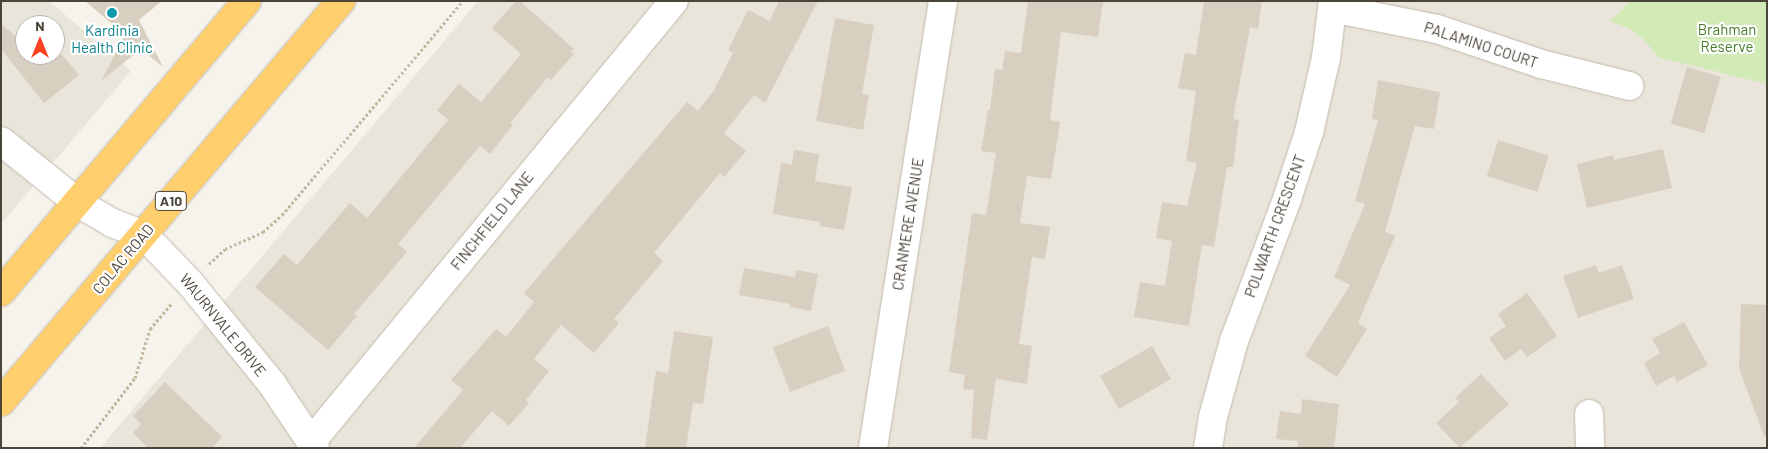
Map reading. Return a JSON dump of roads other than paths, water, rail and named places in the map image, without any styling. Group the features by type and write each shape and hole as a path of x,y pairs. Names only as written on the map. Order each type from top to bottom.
{"highway":[{"path":"1,292 247,1"},
{"name":"COLAC ROAD","path":"1,402 341,1"}],"street":[{"name":"FINCHFIELD LANE","path":"313,445 674,1"},
{"name":"CRANMERE AVENUE","path":"873,448 943,1"},
{"name":"PALAMINO COURT","path":"1333,5 1436,29 1541,64 1629,86"},
{"name":"POLWARTH CRESCENT","path":"1208,448 1213,417 1234,341 1287,199 1309,132 1326,58 1333,5"},
{"name":"WAURNVALE DRIVE","path":"1,141 78,203 112,223 143,234 190,283 272,384 313,445"},
{"path":"1590,414 1590,448"}],"place":[{"name":"Kardinia Health Clinic","path":"112,13"}],"park label":[{"name":"Brahman Reserve","path":"1727,38"}]}
